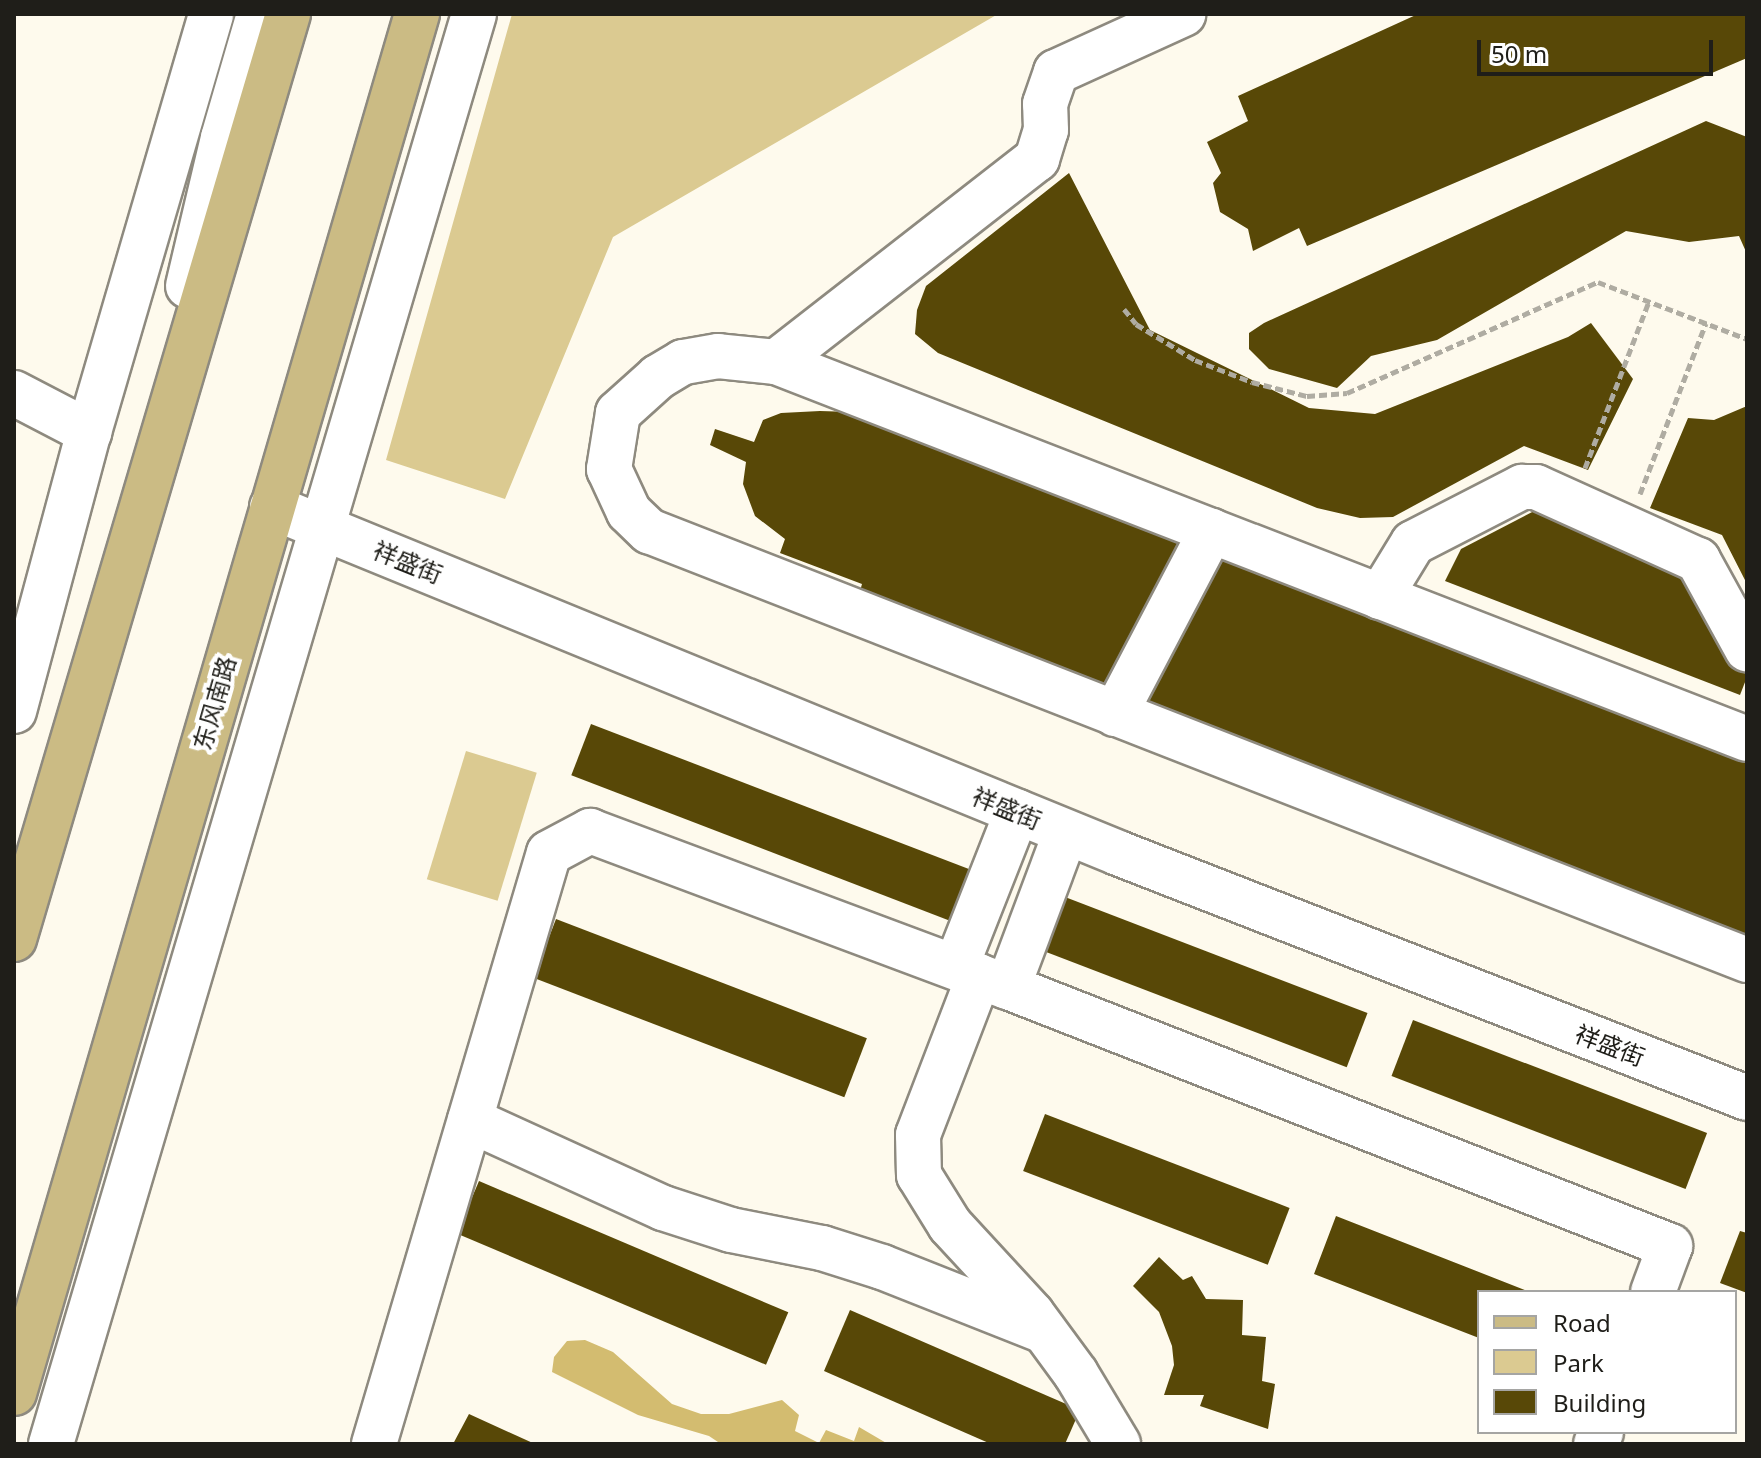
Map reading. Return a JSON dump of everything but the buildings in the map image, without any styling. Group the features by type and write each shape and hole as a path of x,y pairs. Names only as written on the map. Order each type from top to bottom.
{"main road":[{"path":"14,939 288,14"},
{"name":"东风南路","path":"14,1393 417,14"}],"street":[{"path":"14,711 89,432 211,14"},
{"path":"14,912 192,271 223,138 259,14"},
{"path":"51,1444 474,14"},
{"path":"776,362 1037,159 1046,130 1045,104 1056,72 1183,14"},
{"path":"1747,739 776,362 718,356 683,362 658,377 618,413 609,469 629,512 649,531 1747,960"},
{"path":"14,393 89,432"},
{"path":"1380,597 1413,543 1522,487 1536,487 1698,560 1747,649"},
{"name":"祥盛街","path":"272,507 1066,832 1747,1098"},
{"path":"1115,714 1211,531"},
{"path":"981,977 1017,812"},
{"path":"374,1444 549,853 590,831 981,977 1670,1246 1654,1290"},
{"path":"1066,832 981,977 918,1135 919,1175 950,1225 1044,1331 1076,1374 1118,1444"},
{"path":"470,1120 663,1208 731,1230 822,1248 882,1267 1044,1331"}],"path":[{"path":"1124,309 1136,324 1195,360 1252,382 1307,396 1347,393 1584,285 1598,282 1747,339"},
{"path":"1572,503 1649,301"},
{"path":"1628,527 1706,323"}],"green space":[{"path":"512,14 998,14 613,237 505,499 386,460"},
{"path":"466,751 537,773 498,901 427,879"}],"shaded area":[{"path":"585,1340 613,1352 672,1404 701,1414 729,1414 782,1400 799,1415 795,1431 819,1443 826,1430 854,1441 859,1427 888,1444 721,1444 709,1436 638,1415 552,1372 554,1357 567,1341"}]}
